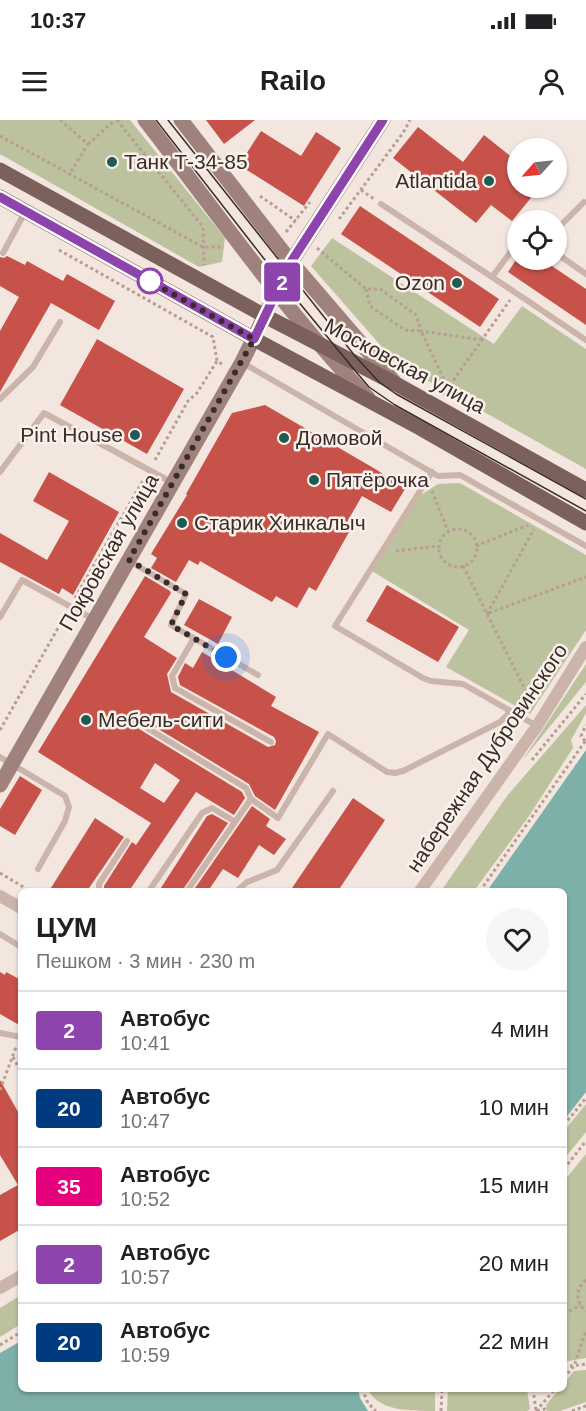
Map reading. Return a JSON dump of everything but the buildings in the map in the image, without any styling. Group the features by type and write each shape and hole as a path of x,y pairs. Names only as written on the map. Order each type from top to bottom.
{"main road":[{"name":"Московская улица","path":"0,171 265,316 396,384 586,490"},
{"path":"0,197 586,523"}],"street":[{"path":"145,120 322,346 374,404"},
{"path":"181,120 296,266 396,384"},
{"name":"Покровская улица","path":"0,785 6,760 95,620 242,362 278,291 296,266 383,120"},
{"name":"набережная Дубровинского","path":"422,888 537,726 586,647"},
{"path":"0,896 18,906"},
{"path":"0,1288 18,1278"}],"lane":[{"path":"567,219 584,202"},
{"path":"381,204 586,340"},
{"path":"3,253 26,212"},
{"path":"492,277 507,257"},
{"path":"567,261 586,274"},
{"path":"0,399 33,367 60,322"},
{"path":"242,362 438,476 460,475 586,546"},
{"path":"0,472 44,413 173,483"},
{"path":"432,472 335,626 423,678 463,684 537,726"},
{"path":"129,560 186,594 171,625 258,675"},
{"path":"0,617 22,580 95,620"},
{"path":"194,639 172,676 175,688 271,742"},
{"path":"134,720 246,788 251,799 278,818 328,734 387,772 395,773 500,722 510,712"},
{"path":"6,760 64,796 69,807 65,821 38,869"},
{"path":"240,888 247,882 277,870 333,791"},
{"path":"189,888 251,799"},
{"path":"151,888 202,813 212,808 234,821"},
{"path":"99,888 99,884 127,841"},
{"path":"0,934 18,945"},
{"path":"0,1032 18,1036"}],"path":[{"path":"60,120 88,144"},
{"path":"69,175 88,144 116,120 203,226 205,269"},
{"path":"336,223 404,133 410,120"},
{"path":"0,136 203,247 235,248"},
{"path":"361,190 381,204"},
{"path":"0,730 188,402 197,393 217,361 213,337 56,248"},
{"path":"296,266 317,248 366,289 370,306 405,330 482,340"},
{"path":"366,289 380,289 416,315 447,388"},
{"path":"440,399 515,293"},
{"path":"217,361 222,364"},
{"path":"427,479 448,531"},
{"path":"476,546 539,520"},
{"path":"487,614 539,520"},
{"path":"459,529 471,534 476,546 473,558 463,566 457,567 445,562 439,552 440,540 448,531 459,529"},
{"path":"381,552 439,546"},
{"path":"463,566 528,695 522,718"},
{"path":"487,614 586,577"},
{"path":"526,767 586,694"},
{"path":"482,888 586,740 580,736 586,725"},
{"path":"0,873 25,888"},
{"path":"0,1090 18,1042"},
{"path":"13,1056 18,1066"},
{"path":"567,1121 586,1098"},
{"path":"567,1165 586,1142"},
{"path":"586,1280 578,1291 577,1297 586,1311"},
{"path":"567,1312 581,1305"},
{"path":"567,1374 574,1366 586,1331"},
{"path":"0,1345 18,1334"},
{"path":"567,1367 586,1364"},
{"path":"363,1392 368,1403 376,1411"},
{"path":"441,1411 442,1392"},
{"path":"534,1392 537,1411"},
{"path":"537,1411 553,1392"},
{"path":"572,1411 586,1406"},
{"path":"537,1411 545,1409 545,1411"}],"green space":[{"path":"0,120 130,120 225,238 222,262 199,267 0,154"},
{"path":"332,238 494,344 522,306 586,349 586,469 396,363 311,266"},
{"path":"460,483 586,555 586,630 530,714 446,667 469,630 372,571 419,496 438,484"},
{"path":"586,664 586,682 522,761"},
{"path":"586,705 586,713 571,740 573,748 529,816 476,888 443,888 507,796"},
{"path":"586,1104 586,1132 567,1155 567,1127"},
{"path":"586,1154 586,1358 567,1361 567,1177"},
{"path":"18,1297 18,1326 0,1337 0,1308"},
{"path":"586,1370 586,1402 560,1411 547,1411 546,1405 557,1392 567,1392 567,1379 574,1371"},
{"path":"370,1392 435,1392 435,1411 405,1410 387,1406"},
{"path":"448,1392 527,1392 530,1409 527,1411 447,1411"}],"water":[{"path":"586,750 586,1092 567,1116 567,888 489,888"},
{"path":"18,1343 18,1392 359,1392 368,1411 0,1411 0,1353"}],"tram line":[{"path":"156,120 279,278 369,387 395,405 586,511"},
{"path":"168,120 355,356 379,382 396,394 586,499"}],"bus line":[{"name":"2","path":"0,197 254,339 291,262 383,120"}],"place":[{"name":"Танк Т-34-85","path":"112,162"},
{"name":"Atlantida","path":"489,181"},
{"name":"Ozon","path":"457,283"},
{"name":"Pint House","path":"135,435"},
{"name":"Домовой","path":"284,438"},
{"name":"Пятёрочка","path":"314,480"},
{"name":"Старик Хинкалыч","path":"182,523"},
{"name":"Мебель-сити","path":"86,720"}],"route":[{"path":"150,281 148,280 254,339 129,560 186,594 171,625 226,657"}]}
